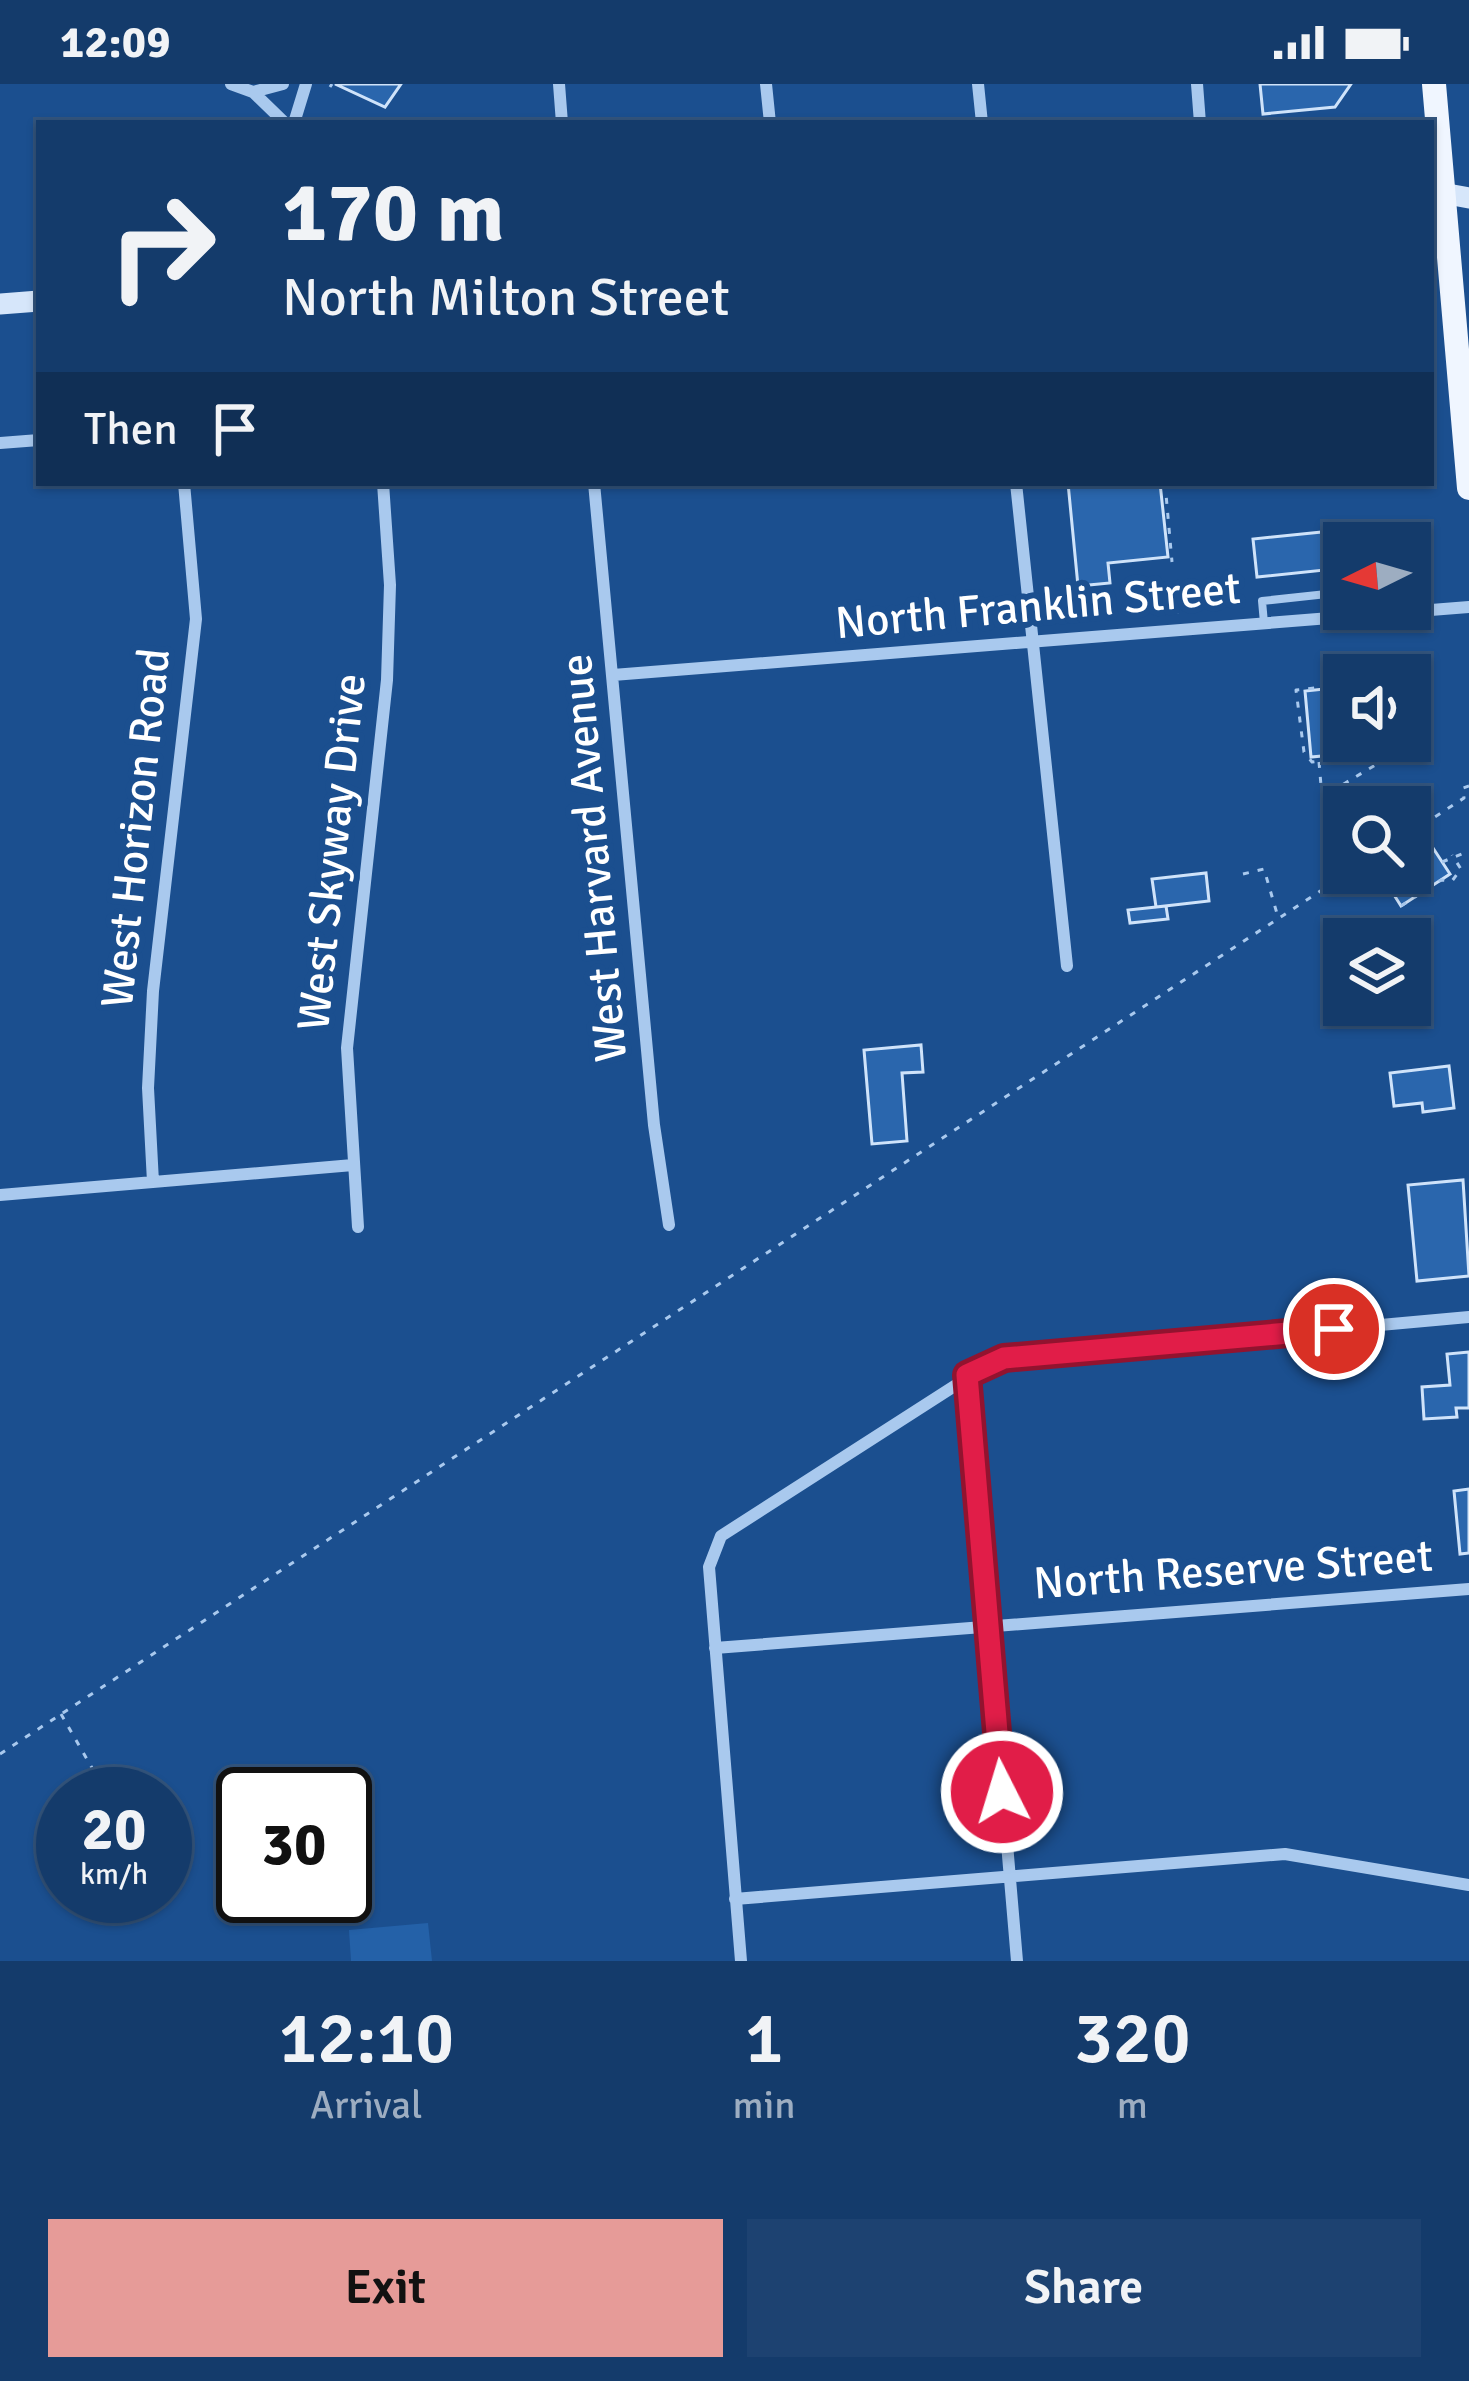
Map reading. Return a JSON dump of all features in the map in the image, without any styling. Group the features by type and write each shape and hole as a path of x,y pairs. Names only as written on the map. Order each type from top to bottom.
{"main road":[{"path":"1434,84 1437,190 1469,488"},
{"path":"1437,190 1469,176"},
{"path":"1437,190 1469,198"},
{"path":"0,304 36,301"}],"street":[{"path":"230,84 253,92 286,120"},
{"path":"253,92 283,84"},
{"path":"291,120 306,84"},
{"path":"559,84 562,120"},
{"path":"766,84 770,120"},
{"path":"978,84 982,120"},
{"path":"1197,84 1200,120"},
{"path":"0,443 36,440"},
{"name":"West Horizon Road","path":"153,1182 148,1088 151,1014 196,605 184,486"},
{"name":"West Skyway Drive","path":"358,1227 349,1015 387,680 390,585 383,486"},
{"name":"West Harvard Avenue","path":"594,486 654,1125 669,1226"},
{"path":"1016,486 1067,966"},
{"name":"North Franklin Street","path":"613,675 1469,607"},
{"path":"0,1195 353,1165"},
{"path":"741,1961 709,1567 715,1545 730,1528 967,1375 1004,1358 1469,1317"},
{"path":"967,1375 1017,1961"},
{"name":"North Reserve Street","path":"715,1648 1469,1588"},
{"path":"735,1899 1285,1854 1469,1885"}],"lane":[{"path":"1264,623 1262,601 1323,594"}],"path":[{"path":"1165,486 1172,562"},
{"path":"1176,599 1177,615"},
{"path":"1323,687 1296,690 1304,752 1312,762 1323,760"},
{"path":"1319,760 1322,797 1380,762"},
{"path":"1431,819 1464,798 1463,788 1469,786"},
{"path":"1442,862 1469,851"},
{"path":"1401,906 1441,880 1452,880 1461,869 1451,856"},
{"path":"1243,874 1264,868 1279,918"},
{"path":"0,1754 1323,889"},
{"path":"62,1714 92,1767"}],"shaded area":[{"path":"428,1923 432,1961 351,1961 349,1930"}],"building":[{"path":"335,84 401,84 385,107"},
{"path":"1260,84 1351,84 1335,107 1263,114"},
{"path":"1068,486 1160,486 1168,557 1108,563 1110,583 1078,586"},
{"path":"1323,532 1323,570 1257,577 1253,539"},
{"path":"1323,689 1323,756 1311,757 1305,691"},
{"path":"1431,849 1450,874 1431,886"},
{"path":"1206,873 1209,901 1156,907 1152,879"},
{"path":"1393,894 1419,894 1401,906"},
{"path":"1166,906 1168,919 1130,923 1128,910"},
{"path":"921,1045 923,1072 902,1073 907,1141 872,1144 864,1050"},
{"path":"1449,1066 1454,1108 1423,1112 1422,1103 1394,1106 1390,1073"},
{"path":"1463,1180 1469,1276 1417,1281 1408,1185"},
{"path":"1469,1352 1469,1408 1456,1408 1457,1417 1424,1419 1422,1387 1450,1385 1447,1354"},
{"path":"1469,1489 1469,1553 1460,1554 1454,1491"}],"route":[{"path":"1002,1792 967,1375 1004,1358 1334,1329"}]}
